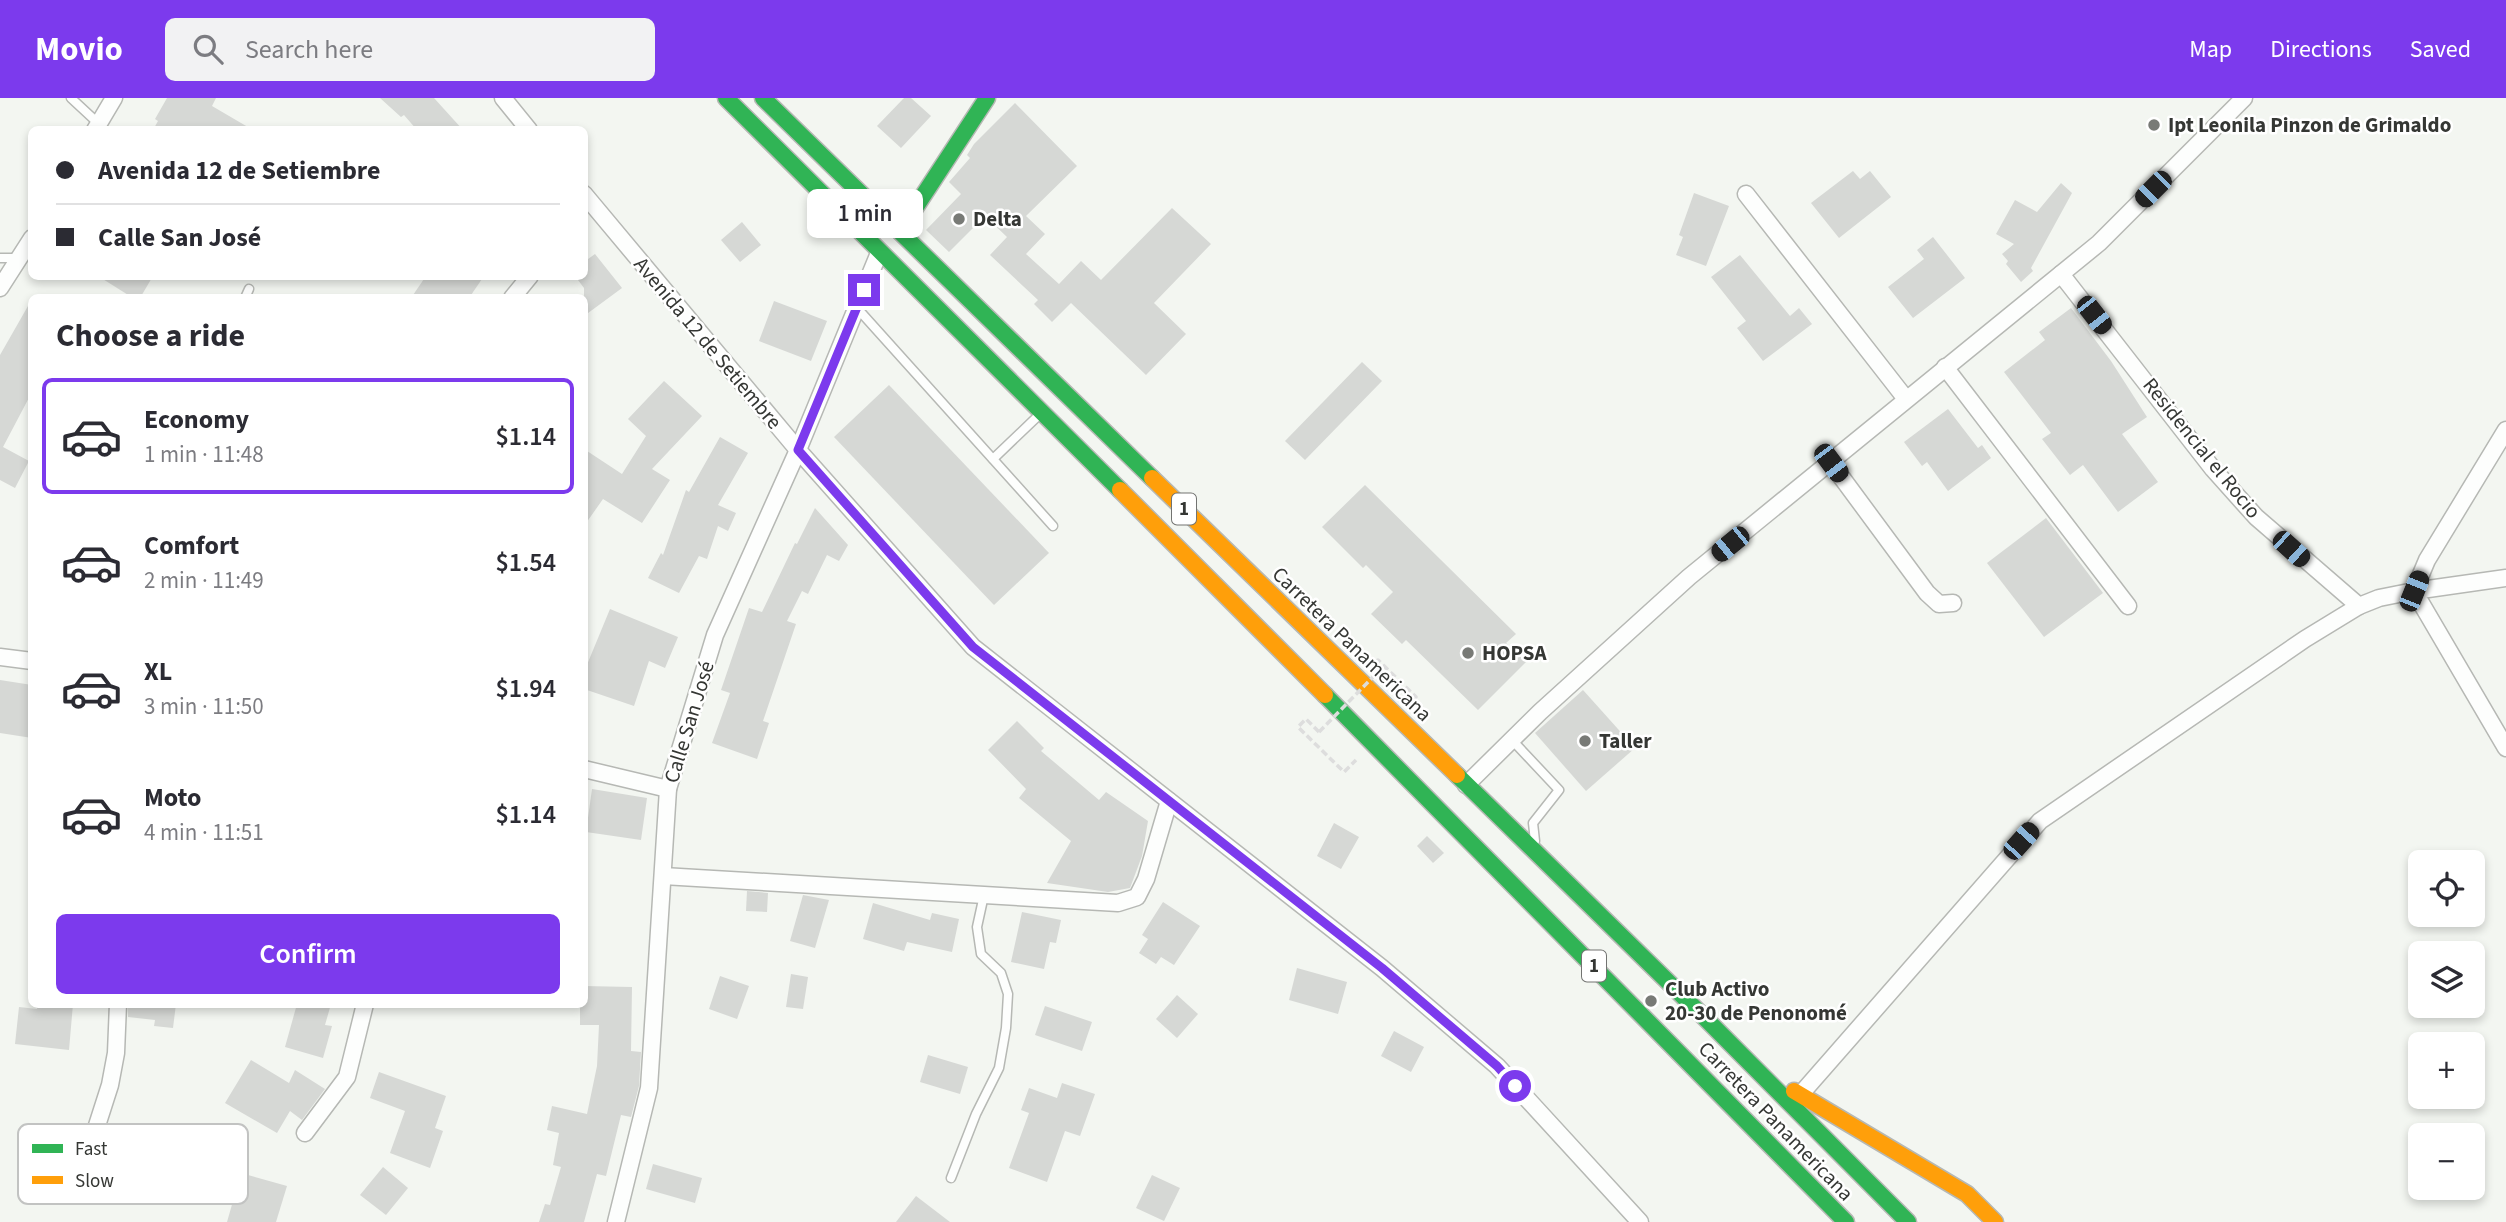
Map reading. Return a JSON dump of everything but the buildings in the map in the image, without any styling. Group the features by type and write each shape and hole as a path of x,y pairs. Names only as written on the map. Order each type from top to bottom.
{"main road":[{"name":"Carretera Panamericana","path":"726,98 1468,837 1846,1222"},
{"name":"Carretera Panamericana","path":"764,98 1537,854 1908,1222"},
{"path":"906,279 895,251 900,231 987,98"},
{"path":"1466,785 1460,794 1459,806 1468,837"},
{"path":"1743,1058 1967,1194 1989,1213 1995,1222"}],"street":[{"path":"98,126 114,98"},
{"path":"503,98 526,126"},
{"path":"1466,785 1689,577 2099,243 2244,98"},
{"path":"1746,194 1906,399"},
{"name":"Avenida 12 de Setiembre","path":"588,203 798,450 973,647 1382,968 1497,1066 1640,1222"},
{"path":"0,289 28,244"},
{"name":"Calle San José","path":"616,1222 649,1088 668,789 715,635 798,450 879,253"},
{"name":"Residencial el Rocio","path":"2061,274 2230,488 2256,517 2359,606"},
{"path":"515,294 527,280"},
{"path":"1945,367 2128,606"},
{"path":"2414,591 2427,560 2506,430"},
{"path":"1831,463 1927,593 1939,604 1953,603"},
{"path":"1800,1095 2039,821 2305,639 2359,606 2379,598 2414,591 2506,578"},
{"path":"2414,591 2506,748"},
{"path":"0,657 28,660"},
{"path":"588,770 668,789"},
{"path":"663,876 1118,903 1137,897 1146,879 1168,801"},
{"path":"98,1124 110,1086 116,1053 118,1008"},
{"path":"305,1133 347,1077 364,1008"}],"lane":[{"path":"71,98 96,126"},
{"path":"0,258 19,258"},
{"path":"856,308 1053,526"},
{"path":"993,459 1041,413"},
{"path":"1512,740 1559,790 1533,822 1537,854"},
{"path":"951,1178 976,1114 999,1068 1006,1028 1008,994 1002,973 982,954 977,927 984,895"}],"path":[{"path":"1344,772 1298,727 1306,719 1319,732 1379,671 1373,665 1378,660 1416,697"}],"traffic: fast":[{"path":"726,98 1120,490"},
{"path":"763,98 1152,478"},
{"path":"900,231 987,98"},
{"path":"1325,695 1846,1222"},
{"path":"1457,775 1908,1222"}],"traffic: slow":[{"path":"1152,478 1457,775"},
{"path":"1120,490 1325,695"},
{"path":"1794,1091 1967,1194 1995,1222"}],"place":[{"name":"Ipt Leonila Pinzon de Grimaldo","path":"2154,125"},
{"name":"Delta","path":"959,219"},
{"name":"HOPSA","path":"1468,653"},
{"name":"Taller","path":"1585,741"},
{"name":"Club Activo 20-30 de Penonomé","path":"1651,1001"}],"route":[{"path":"864,290 798,450 973,647 1382,968 1497,1066 1515,1086"}]}
